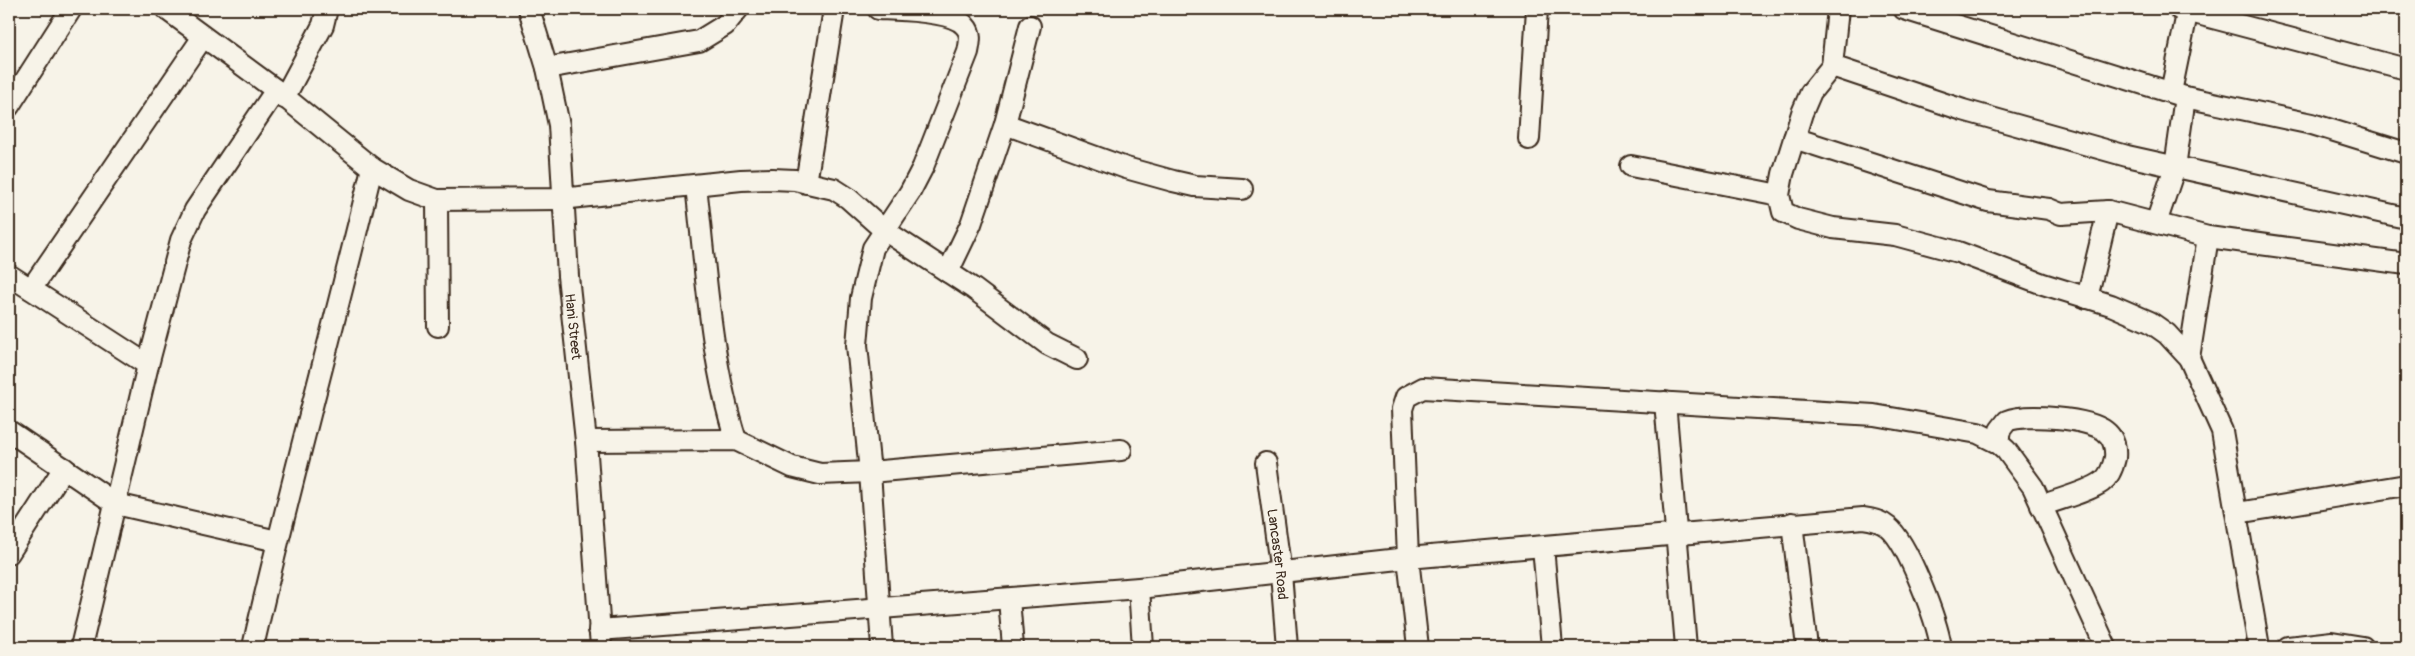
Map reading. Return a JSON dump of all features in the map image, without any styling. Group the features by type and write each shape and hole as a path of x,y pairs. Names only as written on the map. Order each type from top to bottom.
{"street":[{"path":"9,106 72,9"},
{"path":"166,9 280,94 372,168 391,181 437,200 562,199 765,179 806,183 834,190 848,198 884,230 948,272 1047,344 1076,359"},
{"path":"81,647 148,365 175,259 187,225 280,94 323,25 327,9"},
{"name":"Hani Street","path":"529,9 547,68 559,125 562,199 586,441 600,638"},
{"path":"547,68 699,41 725,25 738,9"},
{"path":"806,183 834,9"},
{"path":"878,9 953,18 965,25 970,35 968,52 923,166 910,192 873,248 867,266 857,324 865,433 870,472 882,647"},
{"path":"1529,139 1537,9"},
{"path":"1838,9 1832,66 1811,92 1794,138 1779,195 1783,212 1833,228 1895,235 1958,252 2150,322 2167,334 2189,358 2222,431 2259,647"},
{"path":"1904,9 2178,94 2312,124 2406,153"},
{"path":"2156,223 2175,167 2178,94 2185,10 2406,69"},
{"path":"948,272 971,224 1005,124 1030,26"},
{"path":"31,289 203,37"},
{"path":"1832,66 1963,110 2175,167 2406,218"},
{"path":"1005,124 1126,168 1173,181 1195,186 1242,189"},
{"path":"1794,138 1920,177 1941,187 1981,199 2049,209 2061,214 2108,211 2208,237 2406,264"},
{"path":"1631,166 1711,180 1779,195"},
{"path":"253,647 277,541 334,328 372,168"},
{"path":"696,186 719,374 725,406 736,440"},
{"path":"437,200 438,326"},
{"path":"2087,298 2108,211"},
{"path":"2189,358 2208,237"},
{"path":"9,275 148,365"},
{"path":"1418,647 1408,558 1402,409 1406,397 1414,391 1423,388 1874,415 1978,433 1998,443 2023,473 2041,506 2106,647"},
{"path":"1665,402 1686,647"},
{"path":"1998,443 2000,430 2007,421 2028,418 2088,423 2104,430 2113,439 2115,453 2112,468 2102,482 2041,506"},
{"path":"9,431 116,504 277,541"},
{"path":"586,441 736,440 807,472 870,472 1121,450"},
{"name":"Lancaster Road","path":"1266,463 1281,573 1287,647"},
{"path":"9,553 64,468"},
{"path":"2237,513 2406,485"},
{"path":"600,638 879,607 1139,588 1408,558 1863,518 1877,520 1889,527 1901,543 1937,625 1940,647"},
{"path":"1792,523 1807,647"},
{"path":"1543,547 1552,647"},
{"path":"1139,588 1144,647"},
{"path":"1009,599 1013,647"},
{"path":"2288,647 2332,642 2362,647"}]}
